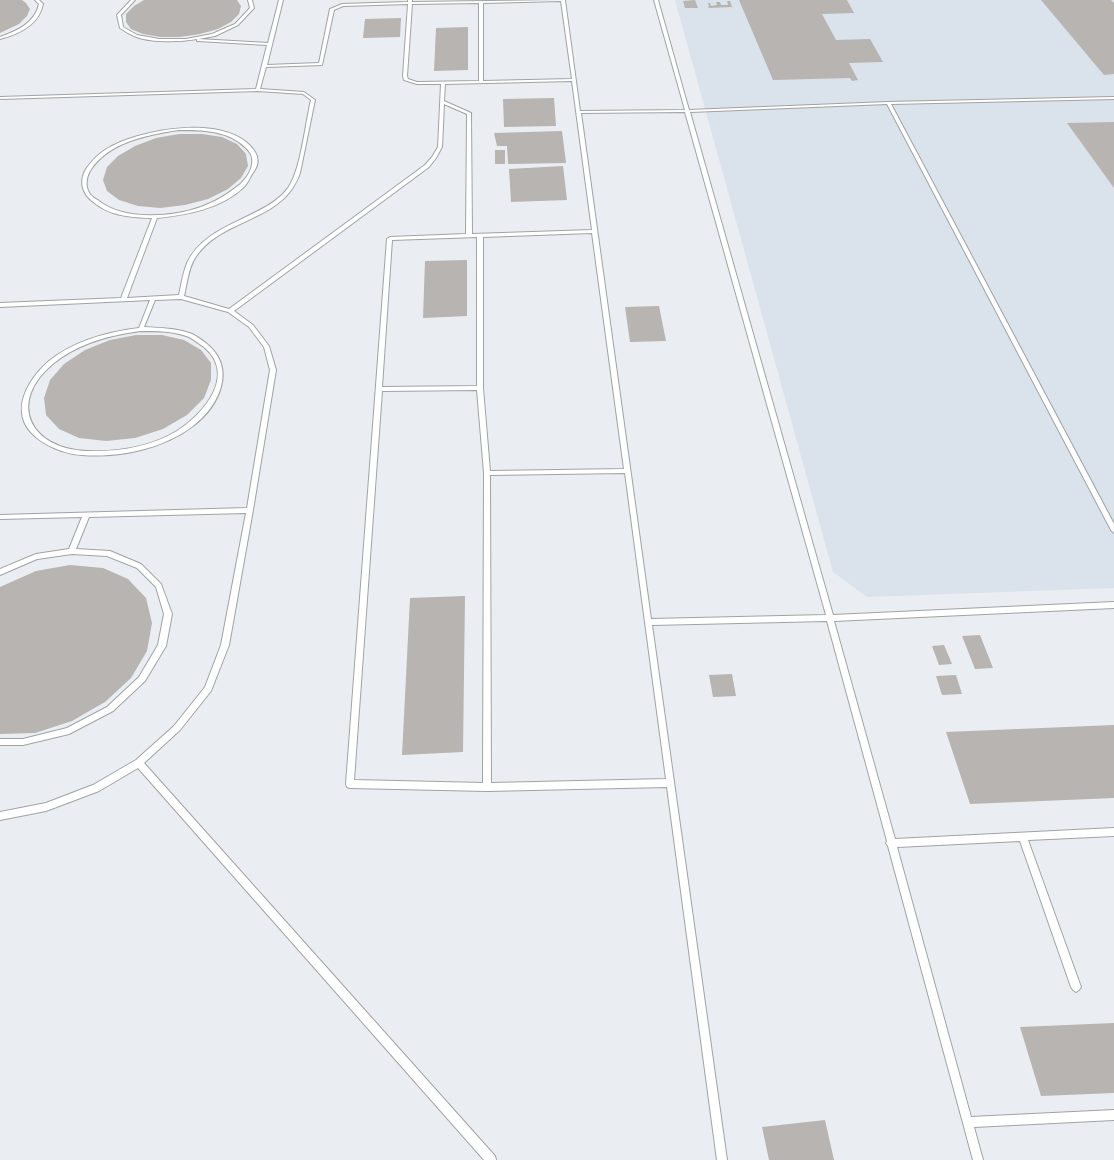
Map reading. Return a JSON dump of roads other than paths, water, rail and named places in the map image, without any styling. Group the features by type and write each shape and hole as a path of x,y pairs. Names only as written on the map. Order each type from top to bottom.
{"lane":[{"path":"0,38 33,22 40,12 41,4 38,0"},
{"path":"133,0 124,6 118,14 118,22 123,29 133,35 148,39 270,44"},
{"path":"185,40 222,32 236,25 248,17 252,8 250,0"},
{"path":"258,90 281,0"},
{"path":"264,66 321,64 332,9 335,6 410,1 481,2 563,0 722,1160"},
{"path":"656,0 830,618 890,843 978,1160"},
{"path":"410,1 405,76 406,80 411,82 443,83 574,80"},
{"path":"481,2 481,82"},
{"path":"230,311 427,166 434,158 440,146 443,83"},
{"path":"0,98 258,90 304,93 313,100 296,177 290,189 277,203 262,212 215,234 200,246 192,258 181,297"},
{"path":"578,112 687,111 888,103 1114,98"},
{"path":"442,102 469,113 469,236"},
{"path":"888,103 1114,530"},
{"path":"178,129 203,129 225,133 242,141 253,152 255,164 250,178 236,192 216,203 190,212 155,216 135,216 111,211 94,202 85,190 84,177 92,163 107,151 128,140 152,133 178,129"},
{"path":"123,300 155,216"},
{"path":"594,231 390,239 350,784 486,787 670,783"},
{"path":"480,236 480,388 487,473 486,787"},
{"path":"0,305 181,297 230,311 251,326 266,347 273,370 250,510 225,645 208,689 177,728 139,763 96,788 46,807 0,816"},
{"path":"141,329 153,299"},
{"path":"141,329 171,330 196,339 214,352 222,371 218,392 204,413 179,432 147,447 111,454 79,453 53,446 34,432 25,414 27,395 38,375 58,357 83,343 112,333 141,329"},
{"path":"379,389 480,388"},
{"path":"487,473 627,471"},
{"path":"0,517 250,510"},
{"path":"72,551 86,515"},
{"path":"0,572 36,558 72,551 108,553 139,566 159,586 168,614 162,646 142,679 110,709 69,731 23,742 0,742"},
{"path":"648,622 830,618 1114,605"},
{"path":"139,763 491,1160"},
{"path":"890,843 1114,832"},
{"path":"1023,837 1076,987"},
{"path":"968,1122 1114,1115"}]}
